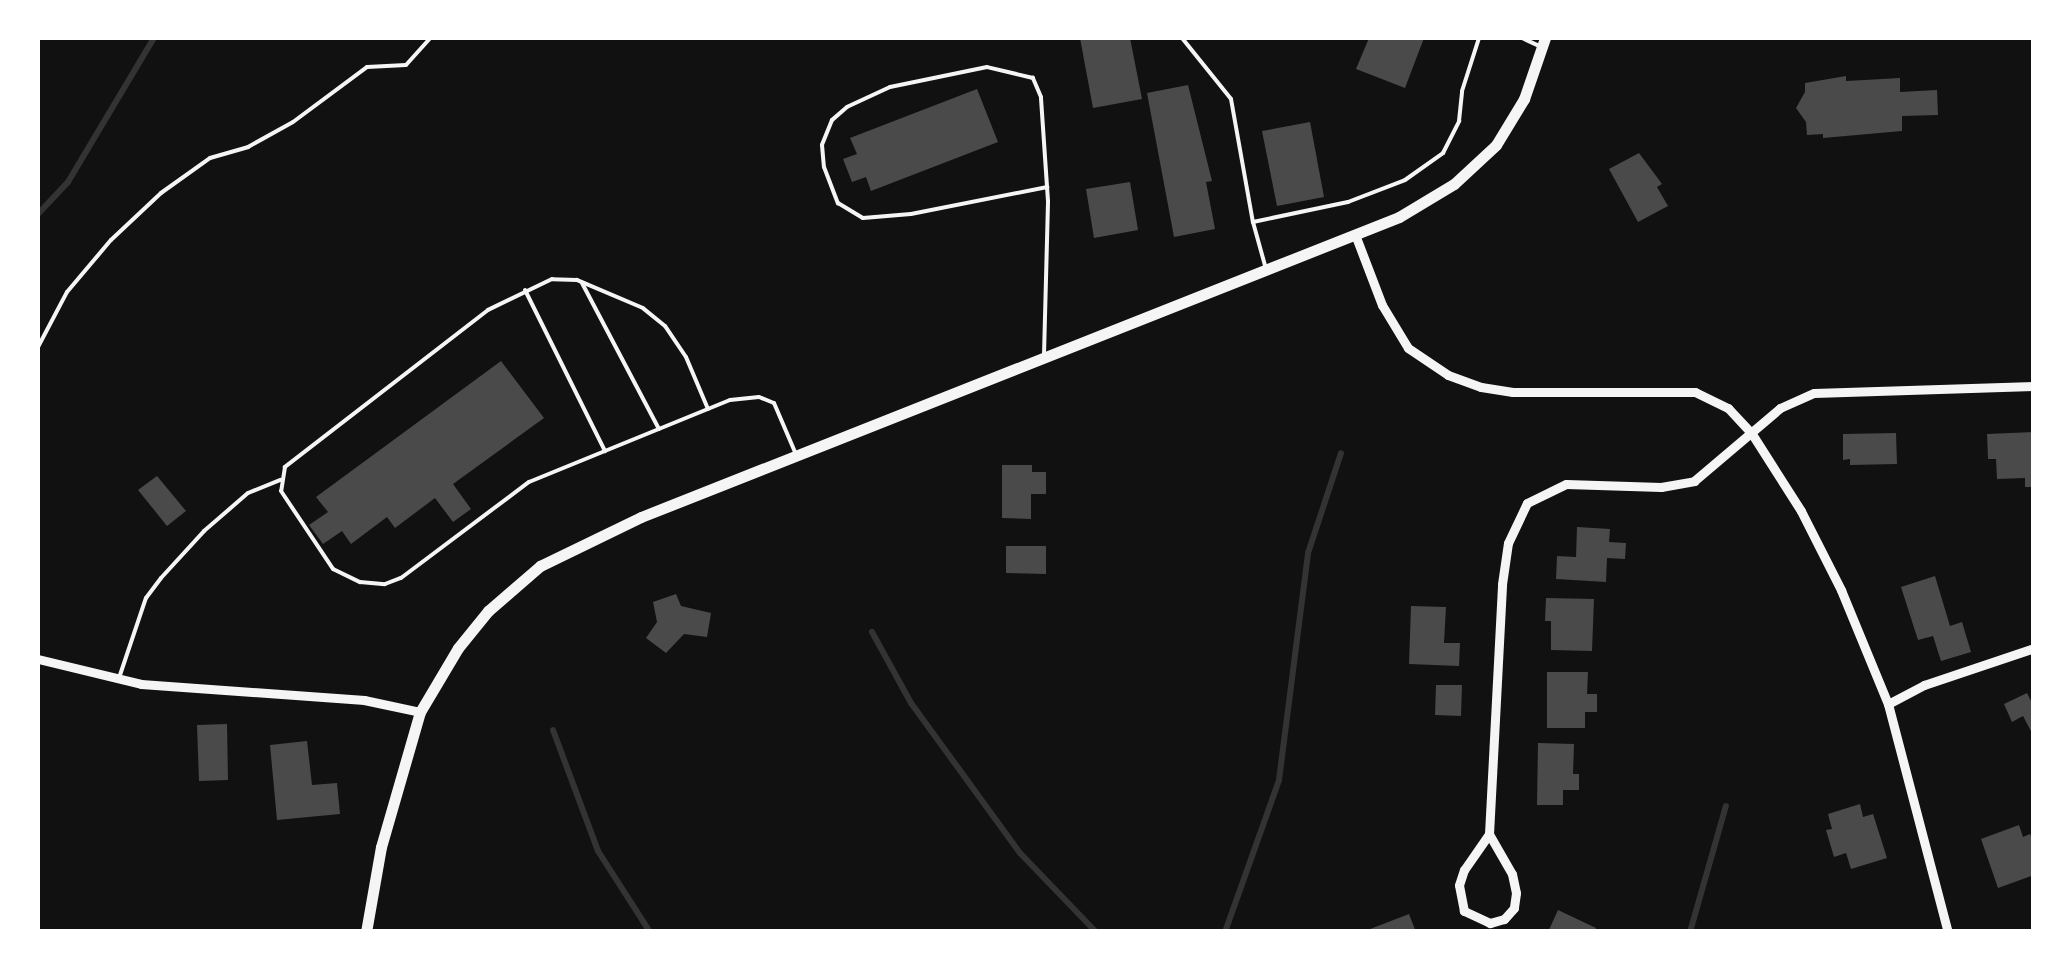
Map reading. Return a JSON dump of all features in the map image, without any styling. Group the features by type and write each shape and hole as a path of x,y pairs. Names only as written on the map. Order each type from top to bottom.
{"main road":[{"path":"366,932 381,847 420,712 458,648 488,611 540,566 640,517 1356,237 1454,184 1496,145 1524,99 1543,42"}],"street":[{"path":"1356,237 1382,305 1408,348 1448,374 1481,387 1513,392 1695,392 1728,408 1752,434 1809,526 1888,704 1948,932"},
{"path":"1489,834 1512,874 1516,893 1514,908 1504,919 1490,923 1476,920 1459,898 1464,870 1489,834 1502,584 1508,543 1527,504 1566,484 1661,487 1694,480 1780,408 1814,393 2034,386"},
{"path":"1888,704 1924,684 2034,648"},
{"path":"38,659 119,679 200,692 364,700 420,712"}],"lane":[{"path":"1182,38 1230,98 1253,222 1267,272"},
{"path":"1253,222 1348,202 1405,180 1444,153 1459,122 1462,90 1479,38"},
{"path":"1522,38 1543,42"},
{"path":"1044,359 1047,188 1040,97 1033,78 1024,72 987,67 890,87 848,107 832,120 822,145 824,167 838,203 863,218 912,214 1047,188"},
{"path":"708,409 686,357 666,326 643,308 582,282 552,278 488,310 285,468 280,480 282,491 333,569 360,582 384,584 401,578 529,482 708,409 750,396 774,403 797,456"},
{"path":"582,282 659,429"},
{"path":"525,290 605,451"},
{"path":"119,679 146,598 161,578 204,531 248,493 280,480"}],"path":[{"path":"38,347 67,292 110,240 161,194 210,158 248,147 294,122 367,67 406,65 430,38"}],"building":[{"path":"1080,38 1130,38 1142,99 1093,108"},
{"path":"1369,38 1424,38 1405,88 1356,69"},
{"path":"1846,76 1846,81 1900,78 1900,92 1937,90 1938,115 1902,116 1902,131 1823,138 1823,134 1807,135 1806,122 1796,108 1805,92 1805,83"},
{"path":"1188,85 1212,181 1206,182 1215,229 1174,237 1147,93"},
{"path":"977,89 998,142 871,191 866,177 852,182 843,159 857,154 850,138"},
{"path":"1310,122 1324,197 1277,206 1262,131"},
{"path":"1639,153 1662,184 1657,187 1668,206 1638,222 1609,169"},
{"path":"1130,182 1138,230 1094,238 1086,189"},
{"path":"501,361 544,418 453,484 471,509 453,522 435,498 395,528 387,517 351,544 342,531 323,544 309,525 328,512 316,497"},
{"path":"2034,432 2034,487 2025,487 2025,478 1997,479 1996,459 1988,459 1987,434"},
{"path":"1896,433 1897,464 1850,465 1850,459 1843,460 1843,434"},
{"path":"1002,465 1032,465 1032,472 1046,472 1046,494 1031,494 1031,519 1002,518"},
{"path":"157,476 186,511 167,526 138,490"},
{"path":"1577,527 1610,529 1609,542 1626,543 1625,559 1607,558 1606,582 1556,579 1557,556 1576,557"},
{"path":"1006,546 1046,546 1046,574 1006,573"},
{"path":"1935,576 1950,626 1962,622 1971,652 1941,661 1933,636 1918,640 1901,587"},
{"path":"676,594 681,606 711,613 707,637 684,634 666,653 646,638 657,622 653,602"},
{"path":"1546,598 1594,599 1592,651 1551,650 1551,621 1545,621"},
{"path":"1411,606 1446,607 1444,643 1460,643 1459,666 1409,664"},
{"path":"1547,672 1588,672 1587,694 1597,694 1597,712 1585,712 1585,728 1547,728"},
{"path":"1436,685 1462,685 1461,716 1435,715"},
{"path":"2027,693 2034,707 2034,737 2023,716 2012,722 2004,704"},
{"path":"227,724 228,780 199,781 197,725"},
{"path":"307,741 312,785 337,783 340,814 277,820 270,745"},
{"path":"1538,743 1574,744 1573,774 1579,774 1579,790 1563,790 1563,805 1537,805"},
{"path":"1860,804 1863,817 1873,814 1887,858 1851,869 1846,853 1834,857 1826,830 1832,829 1828,814"},
{"path":"2019,825 2023,837 2030,834 2034,843 2034,875 1998,888 1981,839"},
{"path":"1558,910 1596,928 1594,932 1548,932"},
{"path":"1409,914 1416,932 1365,931"}],"waterway":[{"path":"38,214 68,182 154,38"},
{"path":"1225,932 1279,780 1308,553 1341,453"},
{"path":"872,632 911,703 1020,853 1096,932"},
{"path":"553,730 598,851 650,932"},
{"path":"1690,932 1726,806"}]}
